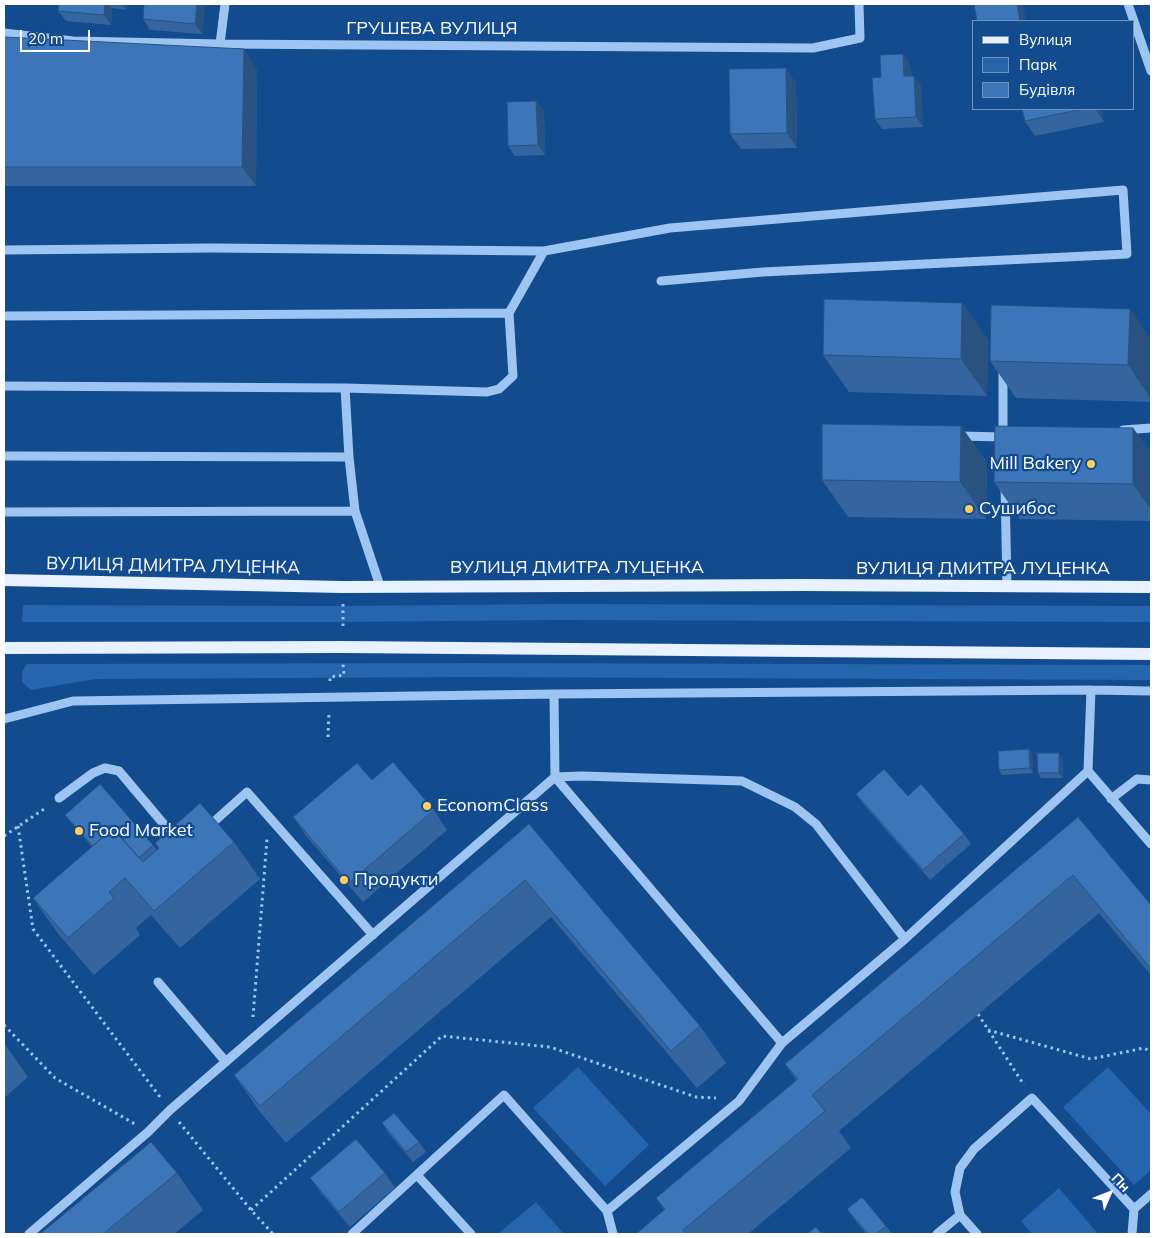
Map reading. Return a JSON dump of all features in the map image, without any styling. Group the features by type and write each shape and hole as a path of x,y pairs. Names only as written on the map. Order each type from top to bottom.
{"main road":[{"name":"ВУЛИЦЯ ДМИТРА ЛУЦЕНКА","path":"4,580 332,586 830,585 1151,587"},
{"path":"4,648 343,647 1151,654"}],"street":[{"path":"220,44 225,4"},
{"name":"ГРУШЕВА ВУЛИЦЯ","path":"4,33 72,41 220,44 813,48 860,38 859,4"},
{"path":"1128,4 1133,20"},
{"path":"1135,24 1151,71"},
{"path":"4,250 212,248 544,252 670,228 1123,190 1127,254 763,272 661,281"},
{"path":"4,386 345,388 486,392 499,390 513,376 509,313 544,252"},
{"path":"4,316 509,313"},
{"path":"1003,360 1004,447"},
{"path":"345,388 349,457 355,510 380,586"},
{"path":"1112,430 1151,428"},
{"path":"944,436 1013,437"},
{"path":"4,456 349,457"},
{"path":"1004,477 1007,587"},
{"path":"4,512 355,510"},
{"path":"1091,690 1088,771 1151,844"},
{"path":"4,719 73,701 554,694 1151,691"},
{"path":"554,694 555,777 782,1043"},
{"path":"59,798 93,773 105,768 119,771 167,828 179,836 188,838"},
{"path":"607,1212 739,1100 782,1043 905,939 1088,771"},
{"path":"29,1234 555,777 582,776 742,781 795,807 816,824 905,939"},
{"path":"1111,799 1138,779 1151,780"},
{"path":"201,834 247,792 373,935"},
{"path":"158,982 226,1062"},
{"path":"352,1234 504,1095 607,1212 613,1234"},
{"path":"977,1234 960,1215 955,1192 960,1168 974,1149 1032,1098 1134,1208"},
{"path":"417,1175 471,1234"},
{"path":"1132,1234 1134,1208 1151,1194"},
{"path":"937,1234 960,1215"}],"path":[{"path":"4,836 59,798"},
{"path":"251,1040 268,817"},
{"path":"18,826 33,929 170,1110 251,1210 273,1234"},
{"path":"978,1014 1032,1098"},
{"path":"4,1025 55,1078 148,1132"},
{"path":"988,1030 1092,1059 1144,1048 1151,1052"},
{"path":"251,1210 442,1036 550,1047 696,1097 739,1100"}],"green space":[{"path":"560,604 1151,606 1151,622 558,620 22,622 23,605 333,606"},
{"path":"27,664 1151,665 1151,680 468,677 95,679 31,690 22,682 22,672"},
{"path":"578,1067 649,1145 605,1186 533,1108"},
{"path":"1108,1067 1151,1114 1151,1170 1134,1185 1063,1107"},
{"path":"1059,1188 1098,1234 1032,1234 1021,1221"},
{"path":"536,1202 564,1234 498,1234"}],"building":[{"path":"59,4 105,4 104,15 58,11"},
{"path":"144,4 197,4 195,24 143,19"},
{"path":"974,4 1017,4 1020,20 977,20"},
{"path":"4,37 244,49 242,167 4,167"},
{"path":"903,54 904,76 914,76 916,117 875,119 872,78 881,77 880,55"},
{"path":"786,68 787,133 730,134 729,69"},
{"path":"536,101 538,145 508,146 507,102"},
{"path":"1022,110 1078,110 1025,121"},
{"path":"824,299 962,303 961,359 823,355"},
{"path":"991,305 1130,309 1128,365 990,361"},
{"path":"822,424 961,426 960,482 822,480"},
{"path":"995,426 1133,428 1133,484 994,482"},
{"path":"1029,749 1030,768 999,770 998,751"},
{"path":"1037,753 1059,753 1059,773 1038,773"},
{"path":"393,762 434,810 349,883 293,817 357,763 372,780"},
{"path":"884,769 908,796 921,784 964,834 923,870 856,794"},
{"path":"100,784 153,845 139,858 110,825 100,834 103,837 93,846 65,815"},
{"path":"200,803 234,842 154,911 125,878 109,892 114,898 68,938 33,898 103,837 100,834 110,825 143,862 159,848 155,843"},
{"path":"1078,817 1151,905 1151,969 1073,875 812,1095 825,1111 683,1230 686,1234 636,1234 665,1209 656,1198 798,1079 785,1064"},
{"path":"529,824 700,1026 671,1051 525,880 260,1106 234,1075"},
{"path":"394,1113 419,1142 406,1152 382,1123"},
{"path":"356,1139 385,1173 339,1212 310,1178"},
{"path":"151,1142 177,1173 103,1234 40,1234"},
{"path":"862,1197 886,1226 876,1234 868,1234 847,1209"},
{"path":"816,1227 822,1234 807,1234"}],"place":[{"name":"Mill Bakery","path":"1091,464"},
{"name":"Сушибос","path":"969,509"},
{"name":"EconomClass","path":"427,806"},
{"name":"Food Market","path":"79,831"},
{"name":"Продукти","path":"344,880"}]}
